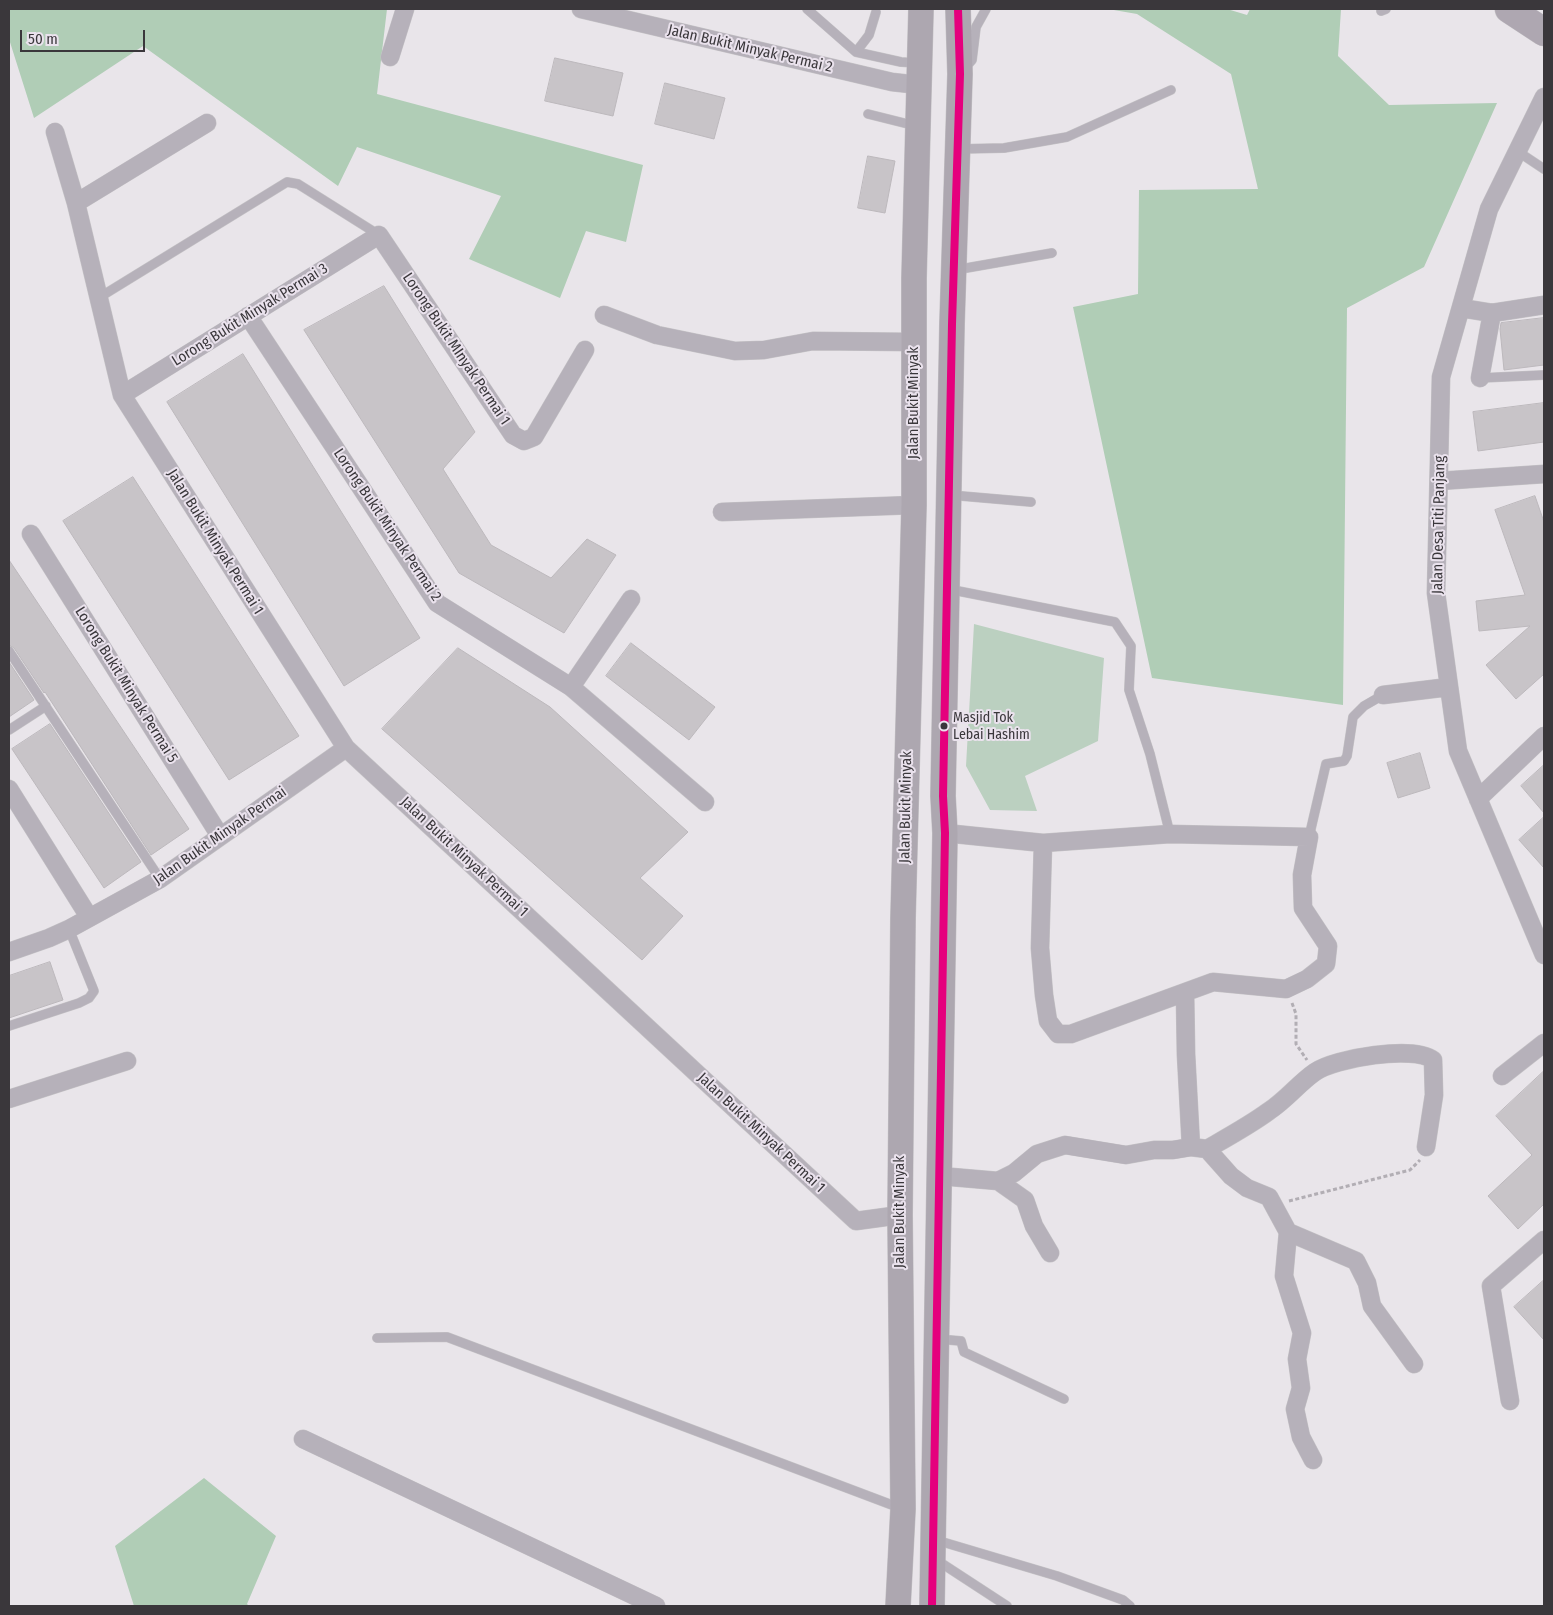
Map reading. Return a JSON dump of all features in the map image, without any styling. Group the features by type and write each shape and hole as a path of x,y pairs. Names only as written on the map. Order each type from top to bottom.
{"highway":[{"path":"1509,9 1543,36"}],"main road":[{"name":"Jalan Bukit Minyak","path":"898,1606 902,1509 900,1215 903,918 914,504 914,278 921,9"},
{"path":"932,1606 945,833 943,796 960,74 958,9"},
{"path":"914,460 921,467 934,467 950,455"},
{"path":"914,504 925,496 939,494 950,499"}],"street":[{"path":"390,57 404,9"},
{"name":"Jalan Bukit Minyak Permai 2","path":"581,9 892,82 919,74"},
{"name":"Jalan Desa Titi Panjang","path":"1544,97 1489,209 1441,377 1436,593 1458,751 1478,799 1541,934 1544,954"},
{"path":"76,203 207,123"},
{"name":"Jalan Bukit Minyak Permai 1","path":"55,132 76,203 100,297 122,395 346,748 856,1221 900,1215"},
{"name":"Lorong Bukit Minyak Permai 3","path":"122,395 379,235"},
{"name":"Lorong Bukit MInyak Permai 1","path":"379,235 513,435 524,441 534,437 585,350"},
{"path":"1461,308 1492,313 1544,305"},
{"path":"1480,378 1492,313"},
{"path":"604,315 657,335 735,351 764,350 813,341 914,342"},
{"name":"Lorong Bukit Minyak Permai 2","path":"248,316 437,603 571,687 705,802"},
{"path":"1439,481 1544,474"},
{"path":"722,512 914,504"},
{"name":"Lorong Bukit Minyak Permai 5","path":"31,534 220,836"},
{"path":"571,687 631,599"},
{"path":"1383,695 1449,687"},
{"path":"1478,799 1544,736"},
{"name":"Jalan Bukit Minyak Permai","path":"9,952 69,929 160,879 346,748"},
{"path":"10,791 89,917"},
{"path":"945,833 1043,843 1170,834 1309,837 1302,875 1303,908 1328,946 1326,964 1307,978 1286,988 1213,982 1072,1034 1058,1034 1048,1021 1040,948 1043,843"},
{"path":"1185,993 1186,1054 1199,1148 1247,1188 1269,1197 1288,1232 1284,1276 1302,1333 1297,1360 1301,1388 1295,1409 1301,1437 1314,1460"},
{"path":"1502,1076 1544,1042"},
{"path":"998,1181 1014,1173 1037,1154 1065,1145 1126,1155 1154,1150 1199,1148 1270,1111 1316,1071 1342,1061 1388,1053 1432,1058 1434,1064 1434,1095 1426,1147"},
{"path":"9,1099 127,1060"},
{"path":"940,1176 998,1181 1025,1200 1034,1226 1050,1253"},
{"path":"1288,1232 1356,1260 1367,1283 1372,1306 1414,1364"},
{"path":"1510,1401 1491,1286 1544,1240"},
{"path":"303,1439 656,1606"}],"lane":[{"path":"807,9 856,52 901,62 919,74"},
{"path":"960,74 972,60 976,27 986,9"},
{"path":"856,52 869,35 876,12"},
{"path":"958,148 1004,148 1067,137 1171,90"},
{"path":"868,114 918,127"},
{"path":"1517,152 1544,169"},
{"path":"100,297 287,182 298,184 379,235"},
{"path":"954,270 1052,252"},
{"path":"1480,378 1544,375"},
{"path":"950,499 1031,502"},
{"path":"948,589 1115,622 1131,646 1129,690 1150,754 1170,834"},
{"path":"9,651 160,879"},
{"path":"1309,837 1326,764 1344,761 1347,756 1353,716 1364,706 1383,695"},
{"path":"9,730 46,706"},
{"path":"9,1026 79,1003 89,998 94,991 69,929"},
{"path":"377,1338 447,1337 902,1509"},
{"path":"936,1338 961,1341 964,1352 1064,1398"},
{"path":"933,1548 1007,1606"},
{"path":"933,1548 1057,1576 1123,1600 1130,1606"}],"path":[{"path":"1286,988 1296,1014 1296,1044 1316,1071"},
{"path":"1269,1197 1289,1201 1410,1170 1422,1159 1426,1147"}],"green space":[{"path":"9,9 387,9 377,94 643,165 626,242 586,231 560,298 469,259 501,196 357,147 338,186 143,46 34,118 9,39"},
{"path":"1108,9 1227,9 1247,15 1250,9 1341,9 1338,56 1389,105 1497,103 1424,267 1347,308 1343,705 1152,678 1073,307 1138,294 1139,190 1258,189 1231,74 1137,14"},
{"path":"974,624 1104,658 1098,741 1025,776 1037,811 990,810 966,766"},
{"path":"204,1478 276,1536 247,1604 249,1606 134,1606 115,1546"}],"building":[{"path":"555,58 623,73 613,116 545,101"},
{"path":"665,83 725,98 714,139 655,124"},
{"path":"868,156 895,161 885,213 858,208"},
{"path":"384,286 475,432 443,469 491,545 551,578 587,539 616,555 564,633 459,573 304,330"},
{"path":"1544,318 1544,365 1504,370 1501,323"},
{"path":"243,354 420,638 344,686 167,402"},
{"path":"1544,403 1544,442 1478,451 1473,412"},
{"path":"133,477 299,736 229,780 63,521"},
{"path":"1535,496 1544,522 1544,674 1516,699 1486,665 1530,626 1479,631 1476,601 1525,595 1495,510"},
{"path":"9,560 189,829 151,855 45,692 14,648 9,645"},
{"path":"631,643 715,707 689,740 606,676"},
{"path":"458,648 550,707 688,832 640,878 683,916 642,960 382,729"},
{"path":"9,662 34,700 9,717"},
{"path":"50,724 141,862 104,888 12,749"},
{"path":"1420,753 1430,788 1398,798 1387,763"},
{"path":"1544,765 1544,813 1521,786"},
{"path":"1544,817 1544,868 1519,840"},
{"path":"50,962 63,1000 9,1018 9,976"},
{"path":"1544,1071 1544,1204 1518,1229 1488,1196 1532,1155 1496,1116"},
{"path":"1544,1280 1544,1340 1514,1307"}],"transit line":[{"path":"932,1606 945,833 943,796 952,324 960,74 958,9"}],"place":[{"name":"Masjid Tok Lebai Hashim","path":"944,726"}]}
